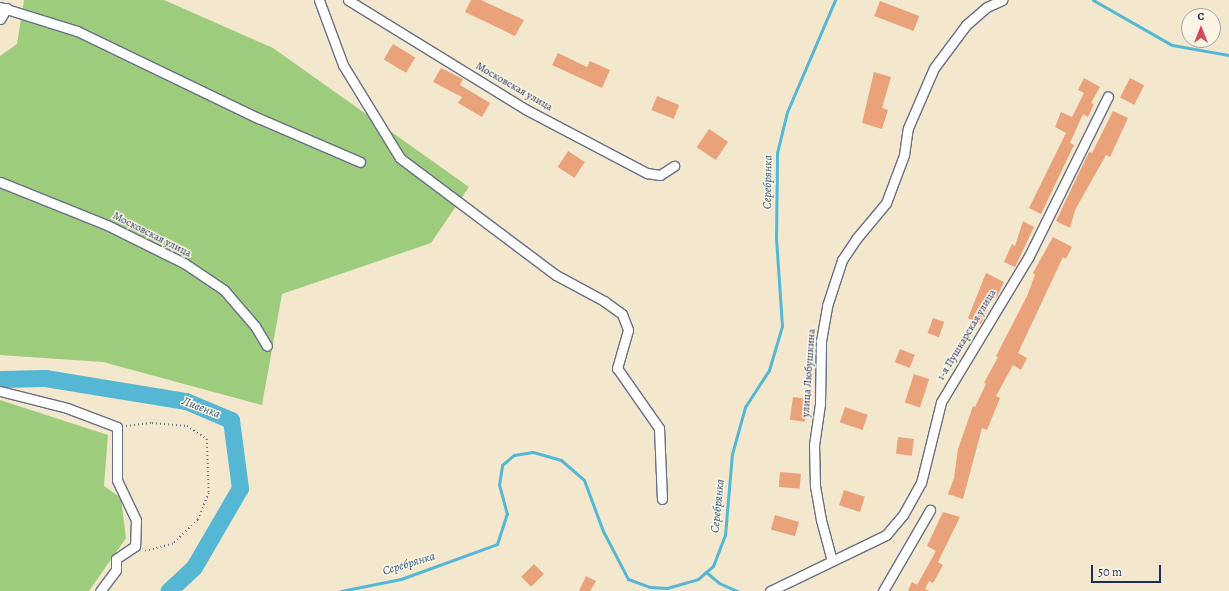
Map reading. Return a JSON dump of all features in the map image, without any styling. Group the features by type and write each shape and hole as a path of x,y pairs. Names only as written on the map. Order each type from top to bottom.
{"street":[{"path":"319,0 343,65 400,158 556,275 604,301 622,314 628,330 618,368 659,428 662,499"},
{"name":"Московская улица","path":"348,0 525,109 640,169 660,175 674,166"},
{"name":"улица Любушкина","path":"832,562 821,520 815,486 814,445 820,404 821,340 827,306 842,260 856,239 886,203 892,190 904,156 908,128 934,68 966,25 987,8 1002,0"},
{"path":"0,19 4,7 36,16 77,31 258,118 360,162"},
{"name":"1-я Пушкарская улица","path":"775,591 886,535 903,515 921,483 940,402 1029,256 1108,96"},
{"name":"Московская улица","path":"0,182 107,225 184,263 224,290 255,326 267,346"},
{"path":"0,391 67,408 117,427 117,480 136,520 135,546 116,560 116,570 100,591"},
{"path":"883,591 930,510"}],"path":[{"path":"117,427 152,423 186,426 207,439 209,493 198,520 173,544 146,550 135,546"}],"green space":[{"path":"24,0 164,0 273,48 469,187 431,243 282,294 262,405 103,362 0,355 0,56 17,44"},
{"path":"0,400 108,435 104,486 121,498 126,538 89,591 0,591"}],"building":[{"path":"471,0 481,0 524,20 515,36 465,12"},
{"path":"880,1 919,16 913,31 874,16"},
{"path":"393,44 415,57 406,73 384,59"},
{"path":"558,53 587,67 590,61 610,70 602,88 552,65"},
{"path":"441,68 463,79 460,85 490,103 482,117 458,103 462,97 433,82"},
{"path":"874,72 891,77 882,108 888,110 882,129 862,123"},
{"path":"1084,78 1100,87 1091,103 1094,104 1088,117 1083,114 1070,143 1074,145 1041,214 1029,208 1066,133 1055,127 1061,112 1072,117 1084,93 1078,90"},
{"path":"1130,78 1144,85 1134,105 1120,98"},
{"path":"657,96 679,105 674,119 651,110"},
{"path":"1113,111 1128,118 1110,157 1106,155 1075,210 1070,228 1056,221 1089,152 1092,153"},
{"path":"709,129 728,142 716,160 697,147"},
{"path":"568,151 585,162 574,178 558,167"},
{"path":"1023,221 1034,227 1015,267 1004,262 1012,244 1015,246"},
{"path":"1053,237 1072,247 1066,259 1063,257 1018,353 1027,358 1021,370 1013,365 996,396 1000,398 987,430 982,428 963,499 948,494 954,478 958,449 973,406 975,407 986,384 984,383 998,357 996,356 1027,296 1035,275 1033,273"},
{"path":"986,273 1004,282 996,299 992,298 981,324 968,318"},
{"path":"933,318 944,322 939,337 928,333"},
{"path":"900,349 915,355 910,368 895,362"},
{"path":"914,374 929,379 920,407 905,403"},
{"path":"793,397 808,399 805,422 790,420"},
{"path":"845,407 868,415 862,430 840,422"},
{"path":"898,437 914,439 912,456 896,454"},
{"path":"780,472 801,474 800,489 779,487"},
{"path":"844,490 865,497 860,512 839,505"},
{"path":"943,512 960,517 938,562 943,565 933,583 929,581 925,589 930,591 908,591 912,582 917,585 936,551 927,546"},
{"path":"775,515 799,522 795,536 771,529"},
{"path":"534,564 544,574 531,587 521,577"},
{"path":"586,576 596,581 590,591 579,591"}],"waterway":[{"name":"Серебрянка","path":"341,591 401,579 497,544 507,514 499,485 502,465 514,455 533,452 561,460 584,480 603,531 628,579 650,587 667,588 698,579 713,566 725,535 732,454 745,407 769,370 782,326 776,239 777,153 787,112 835,0"},
{"path":"1093,0 1172,45 1229,55"},
{"name":"Ливенка","path":"0,379 45,378 186,401 231,420 240,488 194,567 168,591"},
{"path":"706,572 719,583 737,591"}]}
